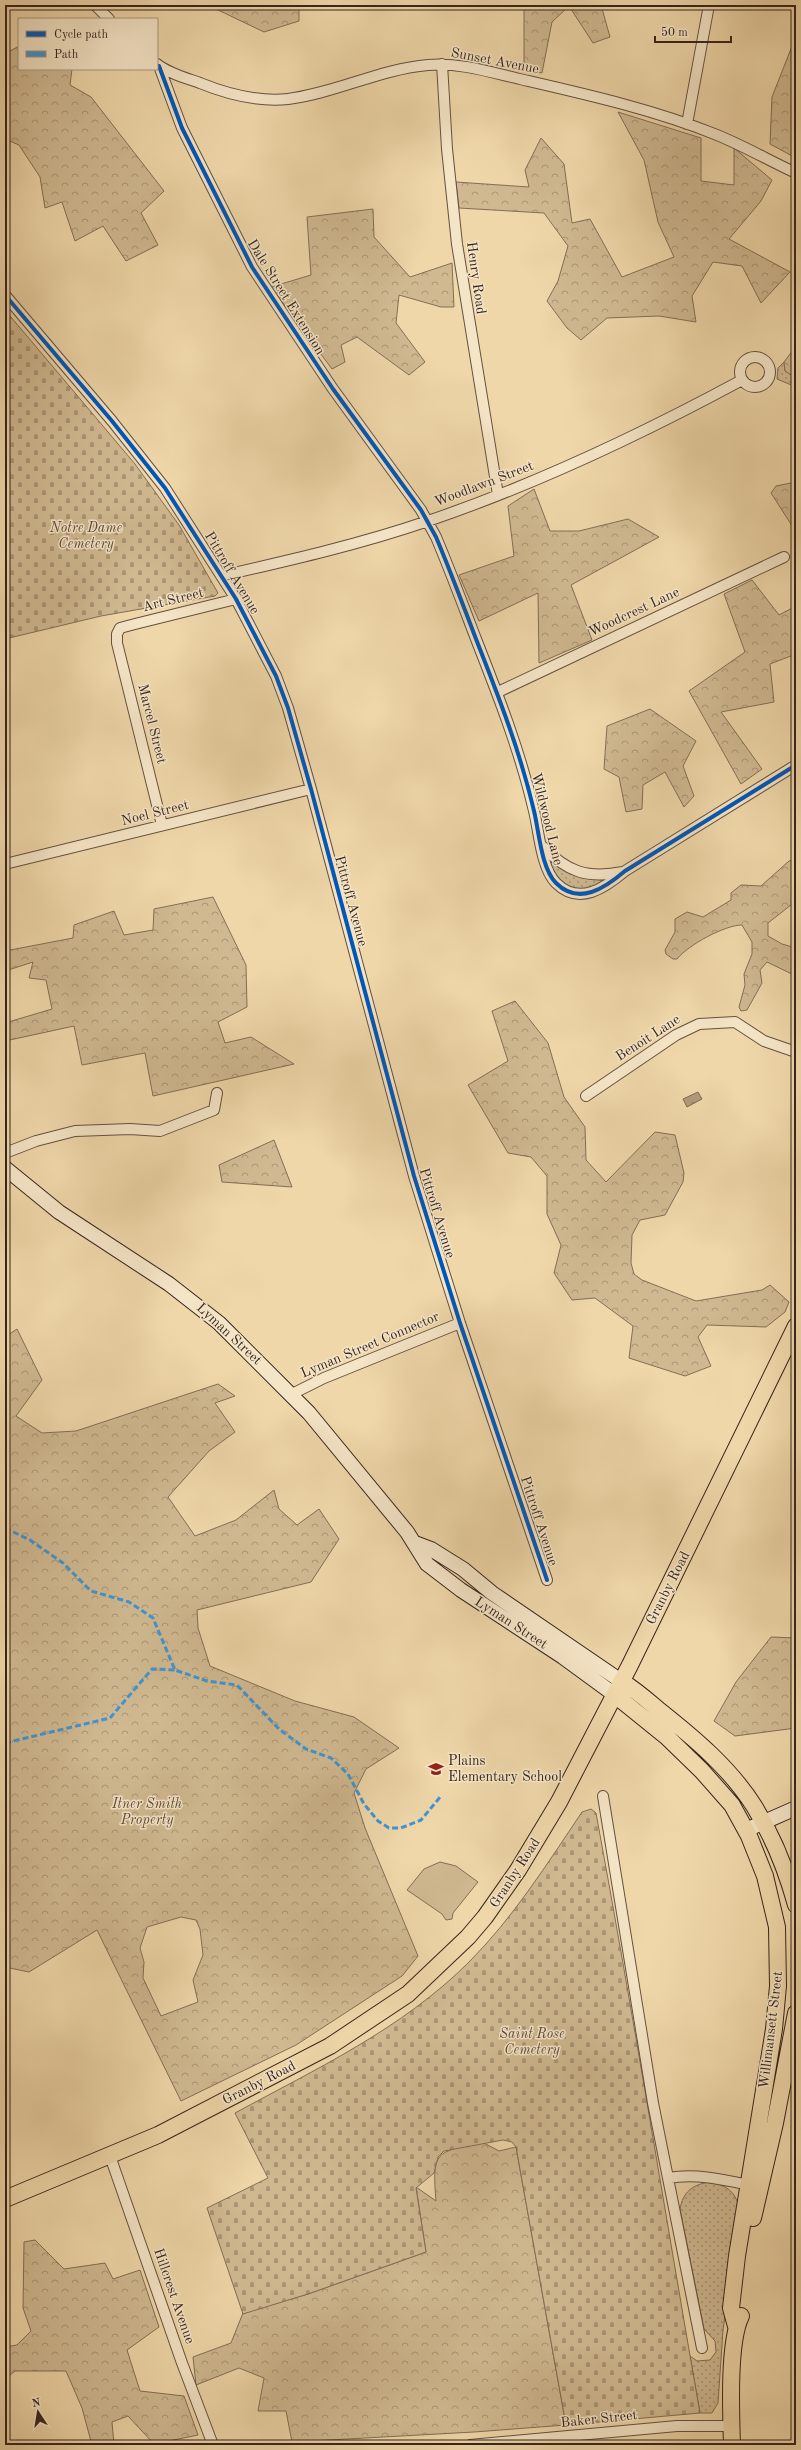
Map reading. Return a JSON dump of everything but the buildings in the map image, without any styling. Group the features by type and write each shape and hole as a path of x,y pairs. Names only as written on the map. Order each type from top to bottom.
{"main road":[{"name":"Lyman Street","path":"5,1168 59,1212 196,1303 219,1322 292,1394 415,1543 427,1564 462,1590 563,1657 618,1688"},
{"name":"Granby Road","path":"5,2199 110,2156 190,2119 330,2046 408,1994 425,1980 485,1917 518,1870 559,1802 618,1688 796,1326"},
{"path":"618,1688 643,1694 714,1758 754,1806 763,1822 796,1905"},
{"name":"Willimansett Street","path":"618,1688 702,1771 732,1805 746,1830 770,1895 777,1927 779,1961 774,2029 754,2186"},
{"path":"746,1830 796,1808"},
{"name":"Willimansett Street","path":"732,2445 731,2426 736,2326 731,2308 754,2186 796,2013"}],"street":[{"path":"95,5 108,18"},
{"path":"688,124 709,5"},
{"name":"Sunset Avenue","path":"158,65 225,92 245,97 277,99 303,96 397,70 442,64 483,71 572,91 688,124 733,142 796,173"},
{"name":"Henry Road","path":"442,64 447,149 457,244 498,495"},
{"name":"Dale Street Extension","path":"158,65 182,128 252,267 333,389 428,521"},
{"name":"Pittroff Avenue","path":"5,295 152,470 183,514 236,599 278,681 311,789 401,1130 460,1323 547,1580"},
{"name":"Woodlawn Street","path":"221,576 304,556 428,521 498,495 627,438 742,380"},
{"name":"Wildwood Lane","path":"428,521 444,555 498,692 526,777 546,865 552,878 562,888 573,893 594,892 607,886 625,871 796,765"},
{"name":"Woodcrest Lane","path":"498,692 784,557"},
{"name":"Art Street","path":"119,630 135,624 236,599"},
{"name":"Marcel Street","path":"119,630 117,643 162,825"},
{"name":"Noel Street","path":"5,864 311,789"},
{"name":"Wildwood Lane","path":"542,846 558,860 580,872 596,875 625,871"},
{"name":"Benoit Lane","path":"586,1096 682,1032 698,1024 735,1022 764,1041 796,1052"},
{"path":"5,1153 36,1141 75,1131 130,1129 160,1131 214,1110 217,1093"},
{"name":"Lyman Street Connector","path":"292,1394 324,1378 460,1323"},
{"path":"603,1796 653,2103 702,2348"},
{"name":"Hillcrest Avenue","path":"110,2156 182,2363 214,2445"},
{"path":"668,2178 686,2175 711,2176 754,2186"},
{"name":"Baker Street","path":"470,2445 677,2426 731,2426"}],"green space":[{"path":"213,5 299,5 299,21 264,32 216,9"},
{"path":"524,5 601,5 610,37 593,43 569,6 552,22 542,73 524,70"},
{"path":"796,36 796,158 770,144 772,97"},
{"path":"18,47 18,70 72,70 70,85 91,97 164,191 141,213 158,245 126,261 103,226 75,241 62,202 45,208 40,177 19,145 5,139 5,54"},
{"path":"618,112 701,138 701,181 734,185 734,148 772,180 761,201 729,239 790,272 761,303 742,266 713,262 692,296 696,322 659,316 607,318 581,340 567,328 547,301 558,281 568,246 544,213 459,208 456,182 529,187 525,170 541,138 564,164 572,223 590,219 622,277 674,257 658,222 644,160"},
{"path":"373,209 374,237 410,277 452,263 454,307 441,307 399,295 396,323 425,362 409,375 357,337 341,345 345,362 332,369 271,287 311,275 307,217"},
{"name":"Notre Dame Cemetery","path":"5,310 135,464 179,525 218,593 215,596 101,616 5,639"},
{"path":"796,346 796,378 785,371 784,362"},
{"path":"784,362 785,371 796,378 796,387 777,379 778,368"},
{"path":"796,482 796,532 771,493 776,486"},
{"path":"534,489 550,531 579,531 628,519 659,537 571,585 592,640 539,663 538,593 479,621 459,575 514,556 508,506"},
{"path":"752,580 779,615 796,606 796,654 770,664 774,702 721,712 762,769 741,784 689,691 745,652 724,594"},
{"path":"650,709 696,741 683,766 694,796 684,807 665,772 643,785 642,809 626,812 619,777 604,769 607,726"},
{"path":"796,859 796,901 768,923 768,936 782,944 796,948 796,976 767,962 760,970 762,983 747,1010 741,1011 739,1007 745,985 744,974 752,954 752,942 742,925 726,928 717,932 689,948 677,959 673,959 666,954 665,950 675,932 675,919 687,912 703,917 731,900 731,893 741,885 761,886 789,861"},
{"path":"552,862 580,877 601,880 602,882 594,887 586,889 579,890 572,888 559,878 550,863"},
{"path":"213,897 246,965 247,1007 218,1022 225,1043 251,1037 294,1064 153,1096 145,1053 82,1065 74,1026 5,1041 5,1023 52,1009 46,980 29,978 33,962 5,971 5,951 73,938 74,925 114,911 124,935 153,930 154,909"},
{"path":"515,1001 548,1043 564,1097 585,1127 586,1160 606,1182 655,1132 675,1135 684,1173 683,1182 665,1215 640,1220 632,1235 631,1263 634,1274 642,1280 696,1301 762,1290 770,1285 789,1302 785,1312 766,1327 707,1325 698,1337 711,1366 685,1376 629,1358 633,1326 595,1298 572,1300 554,1273 561,1245 547,1214 547,1176 531,1157 508,1153 468,1085 508,1061 492,1011"},
{"path":"274,1140 292,1187 222,1182 219,1165"},
{"name":"Itner Smith Property","path":"17,1329 42,1380 16,1416 42,1433 76,1431 218,1384 235,1396 215,1403 235,1432 209,1451 168,1497 195,1536 236,1520 274,1490 279,1509 297,1525 319,1509 339,1539 311,1582 197,1610 198,1628 210,1666 295,1701 354,1717 399,1748 366,1769 354,1793 365,1828 418,1956 402,1976 296,2045 181,2101 97,1930 29,1972 5,1967 5,1337","holes":["181,1917 196,1920 200,1929 203,1955 193,1980 198,2002 161,2016 143,1978 144,1962 140,1948 147,1927"]},
{"path":"771,1637 796,1638 796,1728 735,1736 714,1721 736,1682"},
{"name":"Saint Rose Cemetery","path":"591,1809 596,1813 610,1888 700,2413 566,2425 516,2147 512,2142 503,2140 444,2151 438,2157 434,2173 416,2188 426,2252 308,2294 243,2314 207,2208 268,2178 235,2113 327,2064 387,2028 416,2008 443,1986 485,1945 529,1890 582,1812"},
{"path":"440,1862 456,1866 478,1882 453,1913 452,1919 446,1920 442,1914 407,1890 424,1869"},
{"path":"482,2142 499,2151 516,2147 566,2425 474,2432 292,2442 286,2411 258,2411 264,2378 239,2368 196,2385 193,2357 231,2343 243,2313 308,2294 426,2252 416,2187 436,2201 435,2172 436,2163 440,2156 454,2149"},
{"path":"709,2182 721,2185 730,2191 737,2200 740,2212 723,2330 718,2403 712,2413 700,2413 690,2356 697,2361 710,2360 716,2352 715,2341 704,2329 680,2209 683,2198 689,2190 703,2183"},
{"path":"35,2240 64,2269 105,2263 113,2279 140,2270 159,2327 127,2350 140,2391 184,2396 198,2435 154,2444 128,2416 112,2422 114,2445 92,2445 82,2408 66,2371 15,2371 5,2379 5,2347 17,2345 31,2331 23,2308 24,2242"}],"water":[{"path":"698,1092 702,1099 687,1107 683,1099"}],"marked path":[{"path":"5,1528 30,1540 63,1563 91,1591 129,1602 153,1618 175,1670 207,1681 237,1685 279,1729 306,1749 331,1758 348,1774 364,1804 378,1821 389,1828 401,1828 421,1820 441,1796"},
{"path":"5,1743 110,1718 152,1669 175,1670"}],"cycle path":[{"path":"159,66 182,128 252,267 333,389 421,510 436,537 508,724 534,811 544,859 547,868 556,883 565,890 574,893 583,894 592,892 609,883 625,871 796,765"},
{"path":"5,295 112,421 165,488 236,599 276,676 288,708 311,789 414,1176 460,1323 547,1580"}],"place":[{"name":"Plains Elementary School","path":"436,1769"}]}
